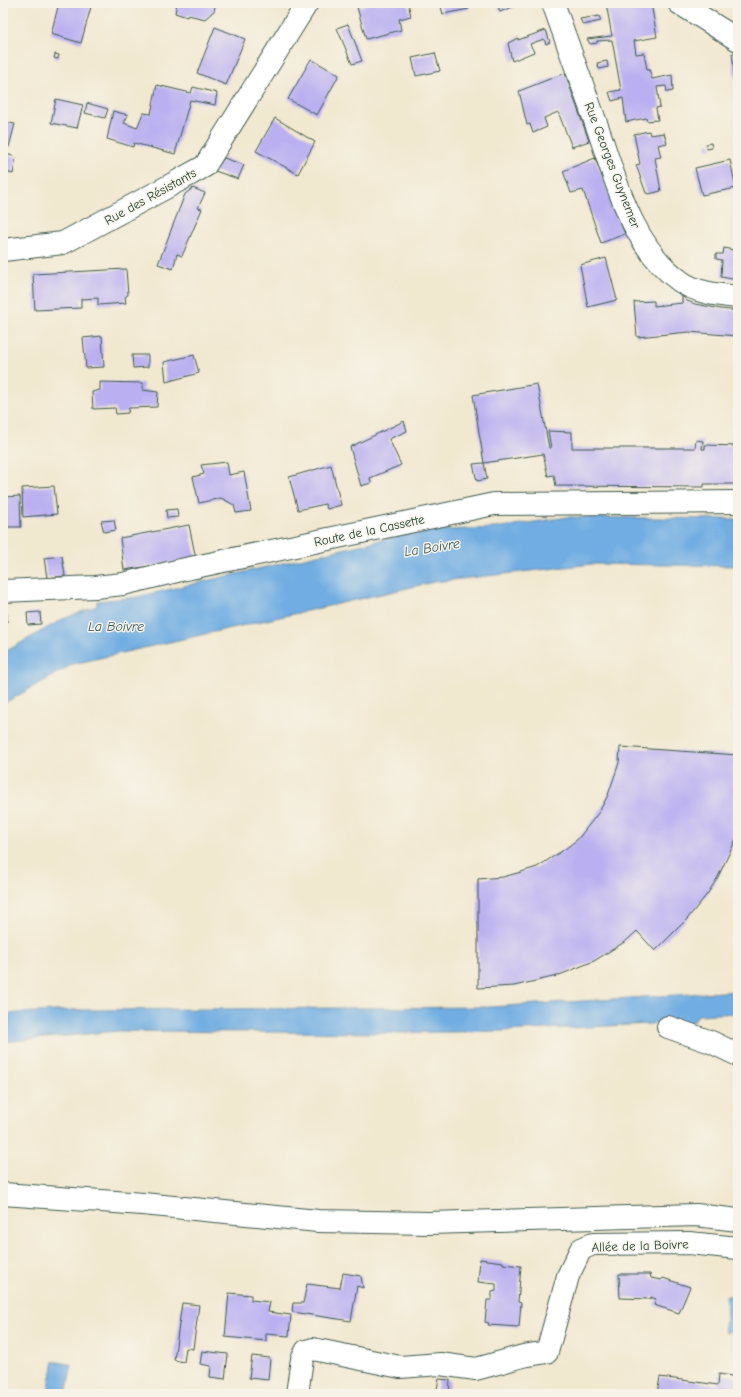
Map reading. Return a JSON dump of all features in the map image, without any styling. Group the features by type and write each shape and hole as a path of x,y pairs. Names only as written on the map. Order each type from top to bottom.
{"street":[{"name":"Rue des Résistants","path":"3,250 63,242 205,166 307,3"},
{"name":"Rue Georges Guynemer","path":"553,3 620,189 635,226 647,246 662,265 681,282 703,292 738,297"},
{"path":"679,3 738,40"},
{"name":"Route de la Cassette","path":"3,592 95,588 123,584 181,570 494,504 738,502"},
{"path":"668,1027 711,1042 738,1055"},
{"path":"3,1194 143,1204 318,1221 429,1223 696,1215 738,1220"},
{"name":"Allée de la Boivre","path":"297,1394 302,1359 306,1351 313,1349 400,1367 440,1364 476,1369 523,1356 547,1352 568,1276 581,1248 593,1244 689,1243 738,1248"}],"water":[{"name":"La Boivre","path":"567,517 738,519 738,566 592,564 434,582 73,664 3,704 3,653 63,619 97,606 97,601 137,597 420,531 495,528"},
{"path":"738,991 738,1013 698,1015 693,1022 503,1031 391,1033 117,1031 3,1042 3,1014 74,1010 490,1007"},
{"path":"726,1296 738,1296 738,1328 726,1333 724,1324 727,1320"},
{"path":"54,1361 72,1365 66,1394 48,1393"}],"building":[{"path":"59,3 92,3 81,43 51,34"},
{"path":"177,3 216,3 214,11 205,19 188,15 187,17 175,13"},
{"path":"373,3 408,3 411,16 399,19 401,30 366,39 357,7"},
{"path":"440,3 468,3 469,9 443,14"},
{"path":"497,3 523,3 500,12"},
{"path":"606,3 651,3 657,37 634,41 636,54 644,53 647,70 649,69 652,79 672,75 673,91 667,92 666,86 657,87 660,107 656,108 658,120 647,121 646,118 626,122 623,98 612,101 609,92 621,90 612,40 597,41 597,43 590,44 587,39 612,36"},
{"path":"599,16 601,21 583,25 580,19"},
{"path":"348,24 362,61 352,64 337,28"},
{"path":"215,27 245,39 226,85 197,73"},
{"path":"546,30 550,42 546,44 544,39 530,44 534,52 512,61 508,43 518,38 518,40"},
{"path":"435,53 440,71 416,76 412,58"},
{"path":"732,53 738,57 738,79 735,79"},
{"path":"55,54 59,55 58,59 54,58"},
{"path":"311,59 339,75 317,115 288,99"},
{"path":"607,61 608,67 599,69 597,63"},
{"path":"565,73 589,141 572,147 558,112 544,118 547,127 533,133 530,124 527,125 519,91"},
{"path":"157,85 191,93 193,87 217,93 215,105 190,100 175,154 134,143 133,147 107,139 113,111 128,115 124,123 137,128 143,113 151,114"},
{"path":"56,99 83,105 77,128 51,123"},
{"path":"87,103 108,109 105,118 85,113"},
{"path":"275,118 315,142 298,174 256,151"},
{"path":"3,122 15,124 9,147 3,146"},
{"path":"649,131 650,135 664,133 667,143 658,145 661,157 655,158 661,191 649,194 646,193 636,165 640,164 634,134"},
{"path":"711,143 712,148 707,149 706,144"},
{"path":"3,153 16,157 13,174 6,172 3,183"},
{"path":"224,158 244,165 238,179 215,171"},
{"path":"595,158 625,234 601,243 583,190 571,193 563,171"},
{"path":"730,160 736,188 702,195 695,168"},
{"path":"193,188 205,193 198,208 202,209 182,256 177,254 173,269 158,264 185,194"},
{"path":"724,248 738,251 738,280 721,277 722,260 716,259 716,254 723,254"},
{"path":"606,258 617,300 588,307 580,265"},
{"path":"126,269 128,295 125,297 126,303 98,305 98,298 81,299 81,308 35,310 33,274"},
{"path":"682,296 687,301 695,304 738,311 738,336 689,332 637,337 634,302 654,301 654,306 682,303"},
{"path":"102,336 104,367 86,368 83,338"},
{"path":"132,355 148,355 148,367 133,368"},
{"path":"194,355 199,373 166,382 164,362"},
{"path":"100,382 143,383 143,390 158,392 157,407 129,408 128,413 116,414 115,408 93,409 92,392 100,390"},
{"path":"537,384 549,448 551,448 548,431 572,432 572,448 695,448 696,440 703,441 702,449 705,449 705,445 738,446 738,484 704,484 704,487 556,486 554,475 548,476 543,454 484,463 473,395"},
{"path":"404,421 407,431 389,439 401,465 370,478 371,483 361,486 350,447"},
{"path":"227,462 229,475 244,472 251,511 236,513 234,505 221,498 199,503 193,477 204,474 201,465"},
{"path":"484,463 487,479 477,481 473,464"},
{"path":"331,465 341,505 327,509 325,504 298,510 289,477"},
{"path":"54,486 57,514 23,517 22,488"},
{"path":"20,496 21,527 3,527 3,497"},
{"path":"177,509 178,517 167,518 166,510"},
{"path":"114,520 116,530 104,532 101,521"},
{"path":"189,525 196,559 124,570 120,538"},
{"path":"62,556 65,576 47,578 44,558"},
{"path":"40,612 41,624 28,625 27,613"},
{"path":"7,614 7,622 3,622 3,615"},
{"path":"620,747 738,755 738,835 718,877 708,893 688,918 655,951 637,931 626,941 594,961 557,976 514,986 478,988 478,879 503,877 537,867 578,839 599,812 608,795 619,763"},
{"path":"480,1259 521,1266 518,1302 521,1303 519,1327 488,1325 489,1323 485,1322 487,1300 492,1300 492,1292 496,1291 496,1284 478,1282"},
{"path":"343,1273 361,1276 363,1288 357,1286 351,1321 292,1312 293,1303 303,1303 307,1284 340,1288"},
{"path":"619,1274 650,1274 651,1278 661,1280 663,1278 690,1287 679,1313 654,1305 656,1299 651,1297 650,1299 620,1298"},
{"path":"229,1293 251,1295 251,1300 270,1302 268,1312 291,1315 289,1336 266,1334 266,1341 225,1337"},
{"path":"182,1303 199,1305 193,1349 186,1348 184,1362 174,1360"},
{"path":"202,1351 228,1354 225,1379 210,1377 211,1366 200,1364"},
{"path":"252,1356 270,1358 268,1380 249,1378"},
{"path":"719,1374 738,1377 738,1394 657,1394 660,1377 718,1385"},
{"path":"439,1379 450,1380 449,1394 436,1394"}]}
